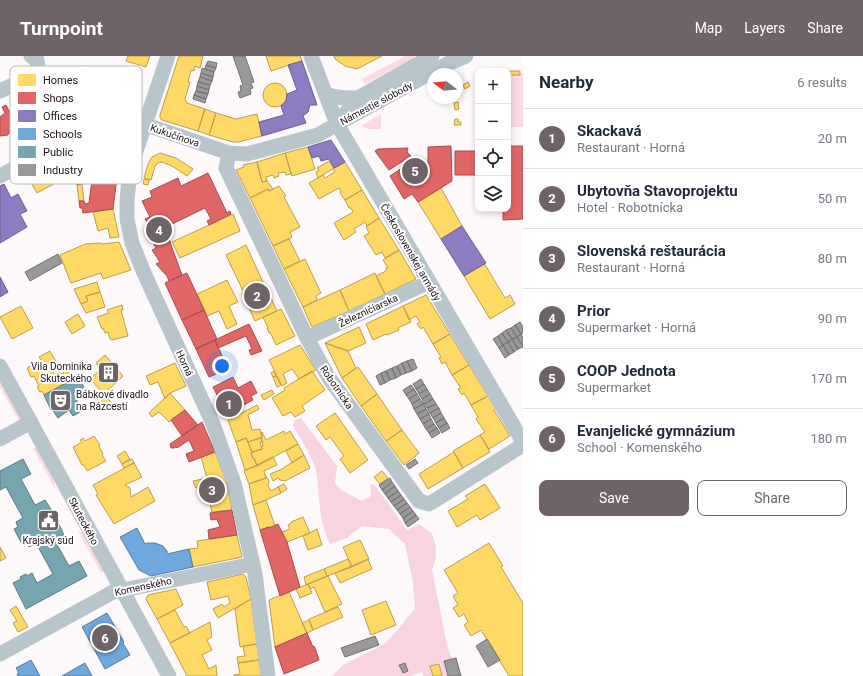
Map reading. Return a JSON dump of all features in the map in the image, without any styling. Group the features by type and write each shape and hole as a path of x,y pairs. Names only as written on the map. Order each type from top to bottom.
{"street":[{"path":"31,56 36,60 38,66"},
{"name":"Horná","path":"142,134 168,56"},
{"name":"Československej armády","path":"311,56 337,124 523,442"},
{"name":"Námestie slobody","path":"337,124 358,98 432,56"},
{"name":"Námestie slobody","path":"337,124 447,60 466,56"},
{"path":"0,91 10,86"},
{"name":"Námestie slobody","path":"326,94 333,97 358,98"},
{"name":"Kukučínova","path":"142,124 229,153 247,154 324,132 337,124"},
{"name":"Robotnícka","path":"229,153 226,168 307,338 329,378 419,501 429,504 523,446"},
{"name":"Kukučínova","path":"0,176 10,171"},
{"name":"Horná","path":"129,184 127,219 132,243 146,279 213,424 234,483 253,564 268,676"},
{"name":"Železničiarska","path":"307,338 429,282"},
{"name":"Skuteckého","path":"0,366 169,676"},
{"path":"0,439 31,422"},
{"name":"Komenského","path":"0,654 109,594 122,590 253,564"}],"shaded area":[{"path":"405,56 413,56 414,58 365,84 362,79"},
{"path":"523,73 523,127 511,127 511,74"},
{"path":"381,114 381,129 364,128 362,125"},
{"path":"0,377 20,419 19,421 0,387"},
{"path":"301,418 337,466 335,483 341,490 362,501 371,496 370,485 374,484 407,530 419,524 432,534 436,547 436,557 432,570 447,645 458,676 423,676 422,672 411,676 332,676 343,665 386,643 415,609 413,582 405,544 389,529 362,526 347,538 330,544 321,517 315,467 293,426 295,420"},
{"path":"37,447 53,477 56,491 33,448"},
{"path":"78,531 84,533 104,569 103,572 101,573"}],"building: Homes":[{"path":"128,56 150,56 146,67 126,61"},
{"path":"179,56 203,56 200,68 195,66 194,71 191,70 188,82 190,82 185,99 187,103 205,109 198,131 162,120 160,118"},
{"path":"266,56 300,56 302,61 271,71"},
{"path":"334,56 382,56 357,69 345,66 335,59"},
{"path":"511,71 520,71 520,75 511,75"},
{"path":"468,82 470,86 465,89 463,85"},
{"path":"275,83 284,86 287,95 284,104 275,107 266,104 263,95 266,86"},
{"path":"454,104 458,104 459,109 455,110"},
{"path":"205,109 216,113 209,135 198,131"},
{"path":"216,113 236,119 257,114 262,136 233,142 209,135"},
{"path":"455,119 458,119 458,122 461,122 461,125 454,125"},
{"path":"308,147 315,169 292,176 285,153"},
{"path":"160,153 176,158 193,169 187,176 172,166 162,162 155,166 151,180 144,178 148,164 152,157"},
{"path":"285,153 291,174 286,175 285,172 278,173 279,176 274,178 273,175 266,177 267,181 262,182 257,162"},
{"path":"329,161 334,168 318,178 316,172 319,170 317,168"},
{"path":"257,162 262,182 267,181 273,189 269,191 268,189 250,198 236,170 244,167 243,165"},
{"path":"345,162 362,190 345,200 340,193 341,191 339,188 319,199 309,183 323,175 325,178 335,172 333,169"},
{"path":"144,179 149,180 148,185 143,184"},
{"path":"32,184 54,184 37,193"},
{"path":"82,184 84,201 79,201 77,185"},
{"path":"279,186 286,196 284,197 300,227 290,232 292,237 273,246 250,198 268,189 269,191"},
{"path":"441,188 462,226 441,239 418,202"},
{"path":"362,190 379,218 367,226 365,222 354,229 356,232 344,240 334,223 353,212 345,200"},
{"path":"113,209 119,237 110,238 108,228 98,231 93,212"},
{"path":"233,214 240,231 180,258 172,242"},
{"path":"379,218 399,250 385,258 382,252 376,255 364,236 369,233 366,227"},
{"path":"289,239 300,261 284,269 273,246"},
{"path":"119,242 131,270 103,279 101,273 71,283 60,255 85,244"},
{"path":"246,245 263,282 243,291 226,255"},
{"path":"399,250 416,279 385,294 376,276 386,271 386,268 388,268 383,260"},
{"path":"305,259 321,293 316,296 317,300 303,307 284,269"},
{"path":"484,263 505,298 510,295 515,304 490,319 464,276"},
{"path":"375,273 385,294 349,311 340,290"},
{"path":"227,280 238,302 229,306 237,324 227,329 219,311 207,316 197,294"},
{"path":"97,282 100,292 86,296 88,301 81,304 74,289"},
{"path":"264,283 277,311 255,321 242,293"},
{"path":"340,290 349,311 312,327 303,307"},
{"path":"100,292 105,307 86,313 81,304 88,301 86,296"},
{"path":"426,295 450,334 433,344 423,327 421,329 417,324 420,322 416,316 409,320 403,306"},
{"path":"122,305 123,310 121,310 128,336 112,340 110,339 108,332 105,333 103,328 102,329 97,317 109,313 107,310"},
{"path":"21,306 33,328 12,339 0,317"},
{"path":"403,306 411,322 398,328 399,330 373,340 366,324"},
{"path":"281,309 295,336 276,345 270,332 269,333 263,317"},
{"path":"78,314 85,326 72,334 65,322"},
{"path":"359,327 366,343 348,351 325,343"},
{"path":"450,334 469,365 452,375 445,362 442,364 439,358 441,357 433,344"},
{"path":"325,343 348,351 356,368 342,378"},
{"path":"300,345 316,370 299,379 292,369 283,374 287,383 282,386 269,360"},
{"path":"50,351 58,365 51,369 56,377 67,370 72,379 44,395 42,391 40,392 34,376 31,377 27,368 41,360 39,357"},
{"name":"Vila Dominika Skuteckého","path":"105,355 123,376 104,394 90,379 101,369 96,363"},
{"path":"175,363 186,386 170,393 165,399 158,382 150,385 146,376"},
{"path":"469,365 488,396 471,405 464,393 462,395 458,389 461,388 452,375"},
{"path":"358,367 377,394 361,406 342,378"},
{"path":"274,371 276,376 273,377 271,373"},
{"path":"312,371 325,390 302,406 305,411 295,417 291,412 283,416 272,398 285,390 284,388"},
{"path":"276,376 281,385 277,387 273,377"},
{"path":"272,390 274,394 264,400 261,395"},
{"path":"102,392 113,405 106,411 95,397"},
{"path":"170,393 185,410 169,422 159,412 152,417 149,413"},
{"path":"377,394 402,430 386,441 361,406"},
{"path":"488,396 496,408 494,410 510,436 489,449 480,435 485,432 476,419 478,417 471,405"},
{"path":"257,405 259,409 248,415 252,430 260,429 262,437 248,442 246,438 236,442 228,420"},
{"path":"335,413 368,460 350,473 340,459 344,456 330,437 326,440 316,426"},
{"path":"402,430 419,453 404,465 386,441"},
{"path":"284,431 285,434 290,431 298,444 257,466 251,453 262,449 261,433 262,432 266,440"},
{"path":"480,435 490,452 463,468 453,451"},
{"path":"94,436 100,445 102,455 106,461 87,471 84,465 82,465 73,447 82,442 80,440 83,438 85,441"},
{"path":"246,438 257,466 245,470 236,442"},
{"path":"261,438 262,442 260,442 262,449 252,452 248,442"},
{"path":"298,444 304,455 292,463 286,451"},
{"path":"125,451 130,459 122,464 117,456"},
{"path":"215,452 227,483 196,488 193,481 207,478 201,457"},
{"path":"454,452 463,468 428,489 419,474"},
{"path":"304,455 310,468 285,481 278,478 273,481 270,474 280,470"},
{"path":"273,457 277,465 264,471 266,478 249,484 244,471"},
{"path":"132,459 134,463 124,468 122,464"},
{"path":"134,463 142,477 125,485 130,488 131,497 148,487 155,501 114,524 96,495 98,494 93,485"},
{"path":"382,471 388,478 380,484 374,477"},
{"path":"265,476 269,481 268,486 271,491 278,487 281,493 253,505 249,484 266,478"},
{"path":"227,483 232,510 212,512 208,494 211,494 210,491 213,490 211,485"},
{"path":"284,484 287,489 281,493 278,487"},
{"path":"485,484 500,508 480,520 477,515 457,527 448,511 468,499 465,496"},
{"path":"266,500 275,526 260,530 253,505"},
{"path":"303,517 310,533 287,542 282,532 290,529 288,525 292,523 291,522"},
{"path":"317,529 322,545 308,550 303,536"},
{"path":"237,535 242,557 193,567 189,549 198,548 197,541"},
{"path":"360,540 369,559 352,567 343,547"},
{"path":"489,543 503,566 501,567 523,603 523,676 509,676 481,630 471,636 464,625 468,622 464,614 459,617 453,608 458,605 453,596 458,593 444,570"},
{"path":"0,547 6,558 0,561"},
{"path":"348,559 352,567 327,576 324,569"},
{"path":"368,559 372,569 340,583 335,573"},
{"path":"324,569 327,576 306,585 304,577"},
{"path":"243,574 246,577 251,599 218,618 213,609 222,604 224,607 230,603 228,596 211,600 207,582"},
{"path":"328,576 342,604 325,612 314,587 310,589 308,584"},
{"path":"308,584 312,593 300,598 296,589"},
{"path":"176,589 183,605 157,619 146,599 148,595"},
{"path":"289,592 307,633 275,647 269,600"},
{"path":"251,599 257,644 240,647 235,609"},
{"path":"386,601 396,625 371,635 362,610"},
{"path":"16,606 28,627 18,632 13,623 17,621 10,610"},
{"path":"338,607 343,617 313,630 309,619"},
{"path":"175,610 184,627 186,626 190,633 170,643 157,619"},
{"path":"309,620 313,630 307,633 302,623"},
{"path":"210,622 212,637 207,640 212,650 202,655 209,669 216,665 217,676 187,676 170,643"},
{"path":"257,644 259,660 238,663 237,657 245,656 243,646"},
{"path":"259,660 262,676 234,676 240,674 238,663"},
{"path":"439,664 442,676 433,676 430,666"}],"building: Shops":[{"path":"6,105 9,111 10,131 8,135 0,136 0,117 5,113 2,107"},
{"path":"451,146 452,181 418,202 412,194 404,199 390,176 408,164 410,168 428,168 428,147"},
{"path":"511,146 523,146 523,219 503,220 503,212 511,212"},
{"path":"408,148 407,152 411,156 389,170 375,151 378,149"},
{"path":"455,151 475,151 475,175 455,175"},
{"path":"208,173 227,213 230,211 231,214 209,225 207,221 211,219 205,208 166,227 182,275 169,281 167,276 156,264 160,262 152,250 156,248 149,235 153,233 145,219 150,217 142,201 152,197 150,191 178,178 181,186"},
{"path":"91,184 116,184 113,209 83,213 82,208 80,208 79,201 84,201 85,204 89,203"},
{"path":"187,273 204,310 182,320 165,283"},
{"path":"204,310 217,339 196,349 182,320"},
{"path":"249,324 262,351 251,355 249,350 252,349 246,336 218,348 215,340"},
{"path":"215,340 228,369 209,377 196,349"},
{"path":"233,377 238,388 251,381 257,393 251,396 253,400 229,413 222,398 219,399 213,387"},
{"path":"185,410 198,425 182,436 171,420"},
{"path":"202,422 215,452 189,462 186,454 194,451 189,440 177,448 171,448 170,444"},
{"path":"232,510 237,535 209,539 208,530 220,527 217,519 211,520 210,513"},
{"path":"278,524 287,542 300,587 280,596 260,530"},
{"path":"307,633 313,647 314,646 315,648 319,660 284,674 275,647"}],"building: Offices":[{"path":"302,61 317,105 310,105 308,112 303,116 306,123 262,136 259,122 284,115 281,106 286,101 287,94 297,90 288,65"},
{"path":"331,140 345,162 334,168 329,159 321,161 319,156 312,158 308,147"},
{"path":"4,184 11,198 18,194 27,211 20,214 27,227 0,243 0,186"},
{"path":"462,226 486,263 464,276 441,239"},
{"path":"0,277 8,292 0,297"}],"building: Schools":[{"path":"137,528 145,544 155,543 163,546 167,551 167,554 189,549 193,567 151,576 139,570 120,537"},
{"path":"107,613 130,655 105,669 82,627"},
{"path":"31,660 40,676 18,676 17,674 19,673 16,668"},
{"path":"85,663 92,676 62,676"}],"building: Public":[{"name":"Vila Dominika Skuteckého","path":"78,377 84,387 73,393 79,405 76,406 80,412 73,416 69,410 58,418 52,409 51,410 44,395"},
{"path":"23,459 31,474 21,479 35,505 45,500 54,514 64,535 55,541 69,566 79,561 87,576 26,609 13,583 21,579 20,577 26,574 27,576 32,573 37,583 53,574 36,543 29,547 26,542 22,544 14,529 18,527 16,522 23,518 6,487 0,490 0,471"}],"building: Industry":[{"path":"233,56 245,56 254,82 251,83 253,88 250,89 251,94 240,98 238,92 241,91 240,86 243,85"},
{"path":"208,61 217,63 216,68 206,65"},
{"path":"206,65 216,68 214,72 205,69"},
{"path":"202,68 214,72 213,77 201,73"},
{"path":"201,73 213,77 212,81 200,77"},
{"path":"200,77 212,81 210,85 198,82"},
{"path":"198,82 210,85 209,90 197,86"},
{"path":"197,86 209,90 208,94 196,91"},
{"path":"196,91 208,94 206,99 194,95"},
{"path":"194,95 206,99 205,103 193,99"},
{"path":"58,254 62,263 30,281 25,272"},
{"path":"520,322 523,327 523,333 521,334 515,325"},
{"path":"515,325 521,334 517,337 511,328"},
{"path":"511,328 517,337 512,339 506,330"},
{"path":"506,330 512,339 508,342 502,333"},
{"path":"502,333 508,342 503,345 498,336"},
{"path":"521,334 523,337 523,347 517,337"},
{"path":"498,336 503,345 499,348 493,339"},
{"path":"517,337 523,347 518,349 512,339"},
{"path":"512,339 518,349 514,352 508,342"},
{"path":"508,342 514,352 509,355 503,345"},
{"path":"503,345 509,355 505,358 499,348"},
{"path":"413,359 417,368 412,371 407,361"},
{"path":"407,361 412,371 406,373 402,363"},
{"path":"402,363 406,373 401,375 397,366"},
{"path":"397,366 401,375 396,378 392,368"},
{"path":"392,368 396,378 390,380 386,371"},
{"path":"386,371 390,380 385,383 381,373"},
{"path":"381,373 385,383 380,385 376,376"},
{"path":"421,379 424,384 416,389 413,384"},
{"path":"424,384 427,389 419,394 416,389"},
{"path":"411,385 414,389 406,395 403,390"},
{"path":"414,389 417,394 409,399 406,395"},
{"path":"427,389 430,394 422,399 419,394"},
{"path":"417,394 420,399 412,404 409,399"},
{"path":"430,394 433,399 424,404 422,399"},
{"path":"420,399 423,404 414,409 412,404"},
{"path":"433,399 436,404 427,408 424,404"},
{"path":"423,404 426,409 417,414 414,409"},
{"path":"436,404 439,408 430,413 427,408"},
{"path":"439,408 441,413 433,418 430,413"},
{"path":"426,409 429,414 420,419 417,414"},
{"path":"441,413 444,418 436,423 433,418"},
{"path":"429,414 431,419 423,424 420,419"},
{"path":"444,418 447,423 439,428 436,423"},
{"path":"431,419 434,424 426,429 423,424"},
{"path":"447,423 450,428 442,433 439,428"},
{"path":"434,424 437,428 429,433 426,429"},
{"path":"437,428 440,433 432,438 429,433"},
{"path":"415,459 418,463 409,469 406,465"},
{"path":"390,478 392,482 382,490 379,485"},
{"path":"392,482 395,486 385,494 382,490"},
{"path":"395,486 398,491 388,498 385,494"},
{"path":"398,491 401,495 391,502 388,498"},
{"path":"401,495 404,499 394,506 391,502"},
{"path":"404,499 407,503 397,510 394,506"},
{"path":"407,503 410,507 400,514 397,510"},
{"path":"410,507 413,511 403,518 400,514"},
{"path":"413,511 416,515 405,523 403,518"},
{"path":"416,515 419,519 408,527 405,523"},
{"path":"375,636 379,645 345,657 341,648"},
{"path":"487,639 500,660 488,667 476,646"},
{"path":"456,658 461,676 448,676 444,661"},
{"path":"405,663 408,671 403,673 399,665"}],"place":[{"name":"COOP Jednota","path":"415,171"},
{"name":"Prior","path":"159,230"},
{"name":"Ubytovňa Stavoprojektu","path":"257,296"},
{"name":"Vila Dominika Skuteckého","path":"108,372"},
{"name":"Bábkové divadlo na Rázcestí","path":"61,400"},
{"name":"Skackavá","path":"229,404"},
{"name":"Slovenská reštaurácia","path":"212,490"},
{"name":"Krajský súd","path":"48,520"},
{"name":"Evanjelické gymnázium","path":"105,638"}]}
